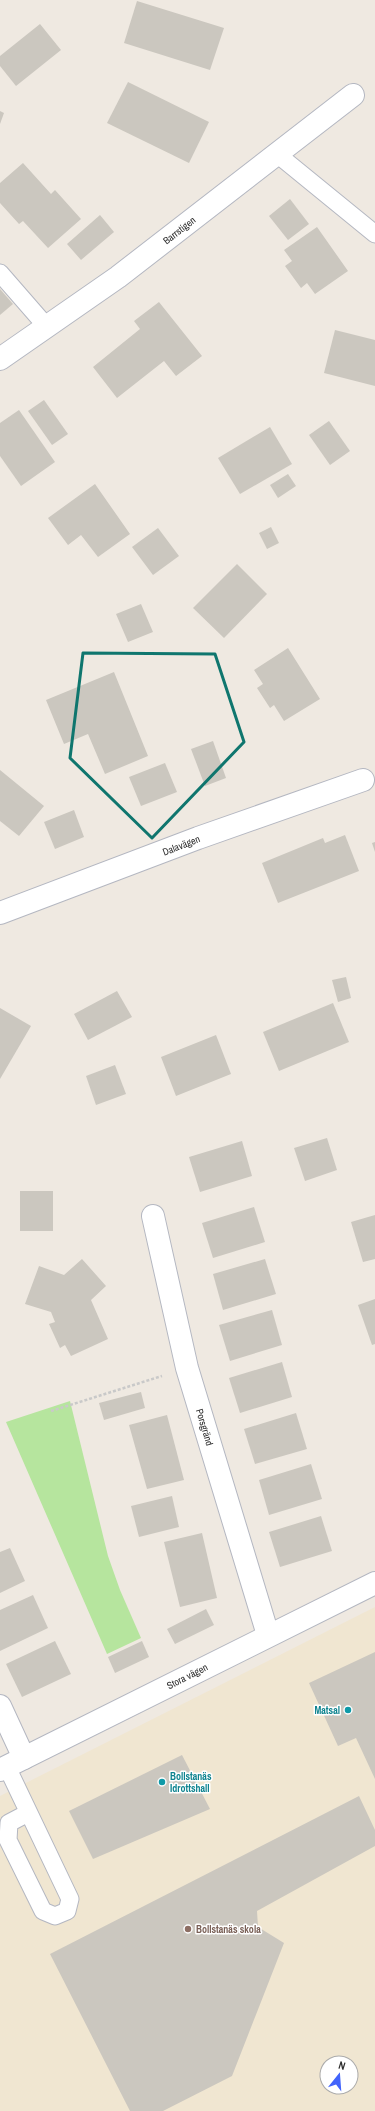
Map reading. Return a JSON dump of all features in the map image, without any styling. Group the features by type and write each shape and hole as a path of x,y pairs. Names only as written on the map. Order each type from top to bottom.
{"street":[{"name":"Barrstigen","path":"0,359 118,277 353,95"},
{"name":"Dalavägen","path":"0,913 198,838 363,780"},
{"name":"Porsgränd","path":"153,1216 187,1368 268,1635"},
{"name":"Stora vägen","path":"10,1765 268,1635 375,1583"},
{"path":"0,1706 10,1765"}],"lane":[{"path":"277,154 375,234"},
{"path":"0,273 47,327"},
{"path":"10,1765 28,1813 70,1899 66,1911 55,1916 43,1911 8,1840 9,1823 28,1813"}],"path":[{"path":"51,1411 187,1368"}],"highlighted area":[{"path":"83,653 215,654 244,742 152,838 70,758"}],"shaded area":[{"name":"Bollstanäs skola","path":"375,1607 375,2111 0,2111 0,1796"}],"green space":[{"path":"70,1401 108,1556 120,1590 141,1638 107,1654 6,1422"}],"building":[{"path":"137,1 224,28 210,70 124,43"},
{"path":"40,24 61,50 16,86 0,66 0,56"},
{"path":"128,82 209,122 189,163 107,123"},
{"path":"0,111 4,113 0,124"},
{"path":"23,163 51,194 55,190 81,219 48,248 23,221 19,224 0,203 0,183"},
{"path":"290,199 309,224 288,240 269,216"},
{"path":"100,215 114,232 81,260 67,244"},
{"path":"317,227 348,271 315,294 307,283 301,288 285,266 292,261 284,250"},
{"path":"0,289 13,304 0,315"},
{"path":"159,302 202,356 176,376 164,361 117,398 93,367 140,329 134,321"},
{"path":"335,330 375,340 375,386 324,373"},
{"path":"44,400 68,434 52,445 28,411"},
{"path":"19,410 55,462 21,486 0,456 0,423"},
{"path":"329,421 350,451 330,465 309,435"},
{"path":"270,427 292,464 240,494 218,458"},
{"path":"288,474 296,486 278,498 270,485"},
{"path":"95,484 130,534 98,557 81,535 68,545 48,518"},
{"path":"271,527 279,543 267,549 259,533"},
{"path":"158,528 179,556 153,575 132,547"},
{"path":"237,564 267,594 224,638 193,608"},
{"path":"141,604 153,632 128,642 116,614"},
{"path":"288,648 320,699 284,721 274,705 270,708 257,688 263,684 254,670"},
{"path":"114,672 148,756 105,774 88,734 64,744 46,700"},
{"path":"213,741 226,778 205,786 191,749"},
{"path":"165,763 177,792 141,806 129,777"},
{"path":"0,770 44,806 19,836 0,821"},
{"path":"74,810 84,837 55,849 44,822"},
{"path":"345,835 359,871 278,903 262,863 323,838 325,843"},
{"path":"375,842 375,852 372,843"},
{"path":"346,977 351,998 338,1002 332,980"},
{"path":"117,991 132,1017 88,1040 74,1014"},
{"path":"333,1003 349,1042 279,1071 263,1032"},
{"path":"0,1008 31,1026 0,1079"},
{"path":"216,1035 231,1074 176,1096 161,1057"},
{"path":"115,1065 126,1094 96,1105 86,1076"},
{"path":"327,1138 337,1170 305,1181 294,1148"},
{"path":"242,1141 252,1176 200,1192 189,1157"},
{"path":"20,1191 53,1191 53,1231 20,1231"},
{"path":"254,1207 265,1242 213,1258 202,1223"},
{"path":"375,1215 375,1259 363,1262 351,1222"},
{"path":"82,1259 106,1286 91,1300 108,1339 71,1356 65,1345 60,1348 49,1324 55,1322 51,1312 25,1304 39,1266 64,1275"},
{"path":"265,1259 276,1294 223,1310 213,1274"},
{"path":"375,1299 375,1344 372,1345 358,1305"},
{"path":"272,1310 282,1345 230,1361 219,1325"},
{"path":"282,1362 292,1397 240,1413 229,1378"},
{"path":"141,1392 145,1408 104,1420 99,1403"},
{"path":"296,1413 307,1449 255,1464 244,1429"},
{"path":"167,1415 184,1480 147,1489 129,1425"},
{"path":"311,1464 322,1499 269,1515 259,1480"},
{"path":"172,1496 179,1527 139,1537 131,1506"},
{"path":"321,1516 332,1551 280,1567 269,1532"},
{"path":"202,1533 217,1598 180,1607 164,1542"},
{"path":"10,1548 25,1581 0,1593 0,1552"},
{"path":"33,1595 48,1628 0,1651 0,1610"},
{"path":"206,1609 214,1625 175,1644 167,1629"},
{"path":"55,1641 71,1674 22,1697 6,1664"},
{"path":"142,1641 149,1657 115,1673 108,1657"},
{"name":"Matsal","path":"375,1652 375,1779 356,1738 338,1746 309,1683"},
{"name":"Bollstanäs Idrottshall","path":"182,1755 210,1809 93,1859 69,1811"},
{"path":"359,1796 375,1830 375,1846 257,1911 258,1927 284,1943 232,2076 163,2111 130,2111 50,1954"}],"place":[{"name":"Matsal","path":"348,1710"},
{"name":"Bollstanäs Idrottshall","path":"162,1782"},
{"name":"Bollstanäs skola","path":"188,1929"}]}
